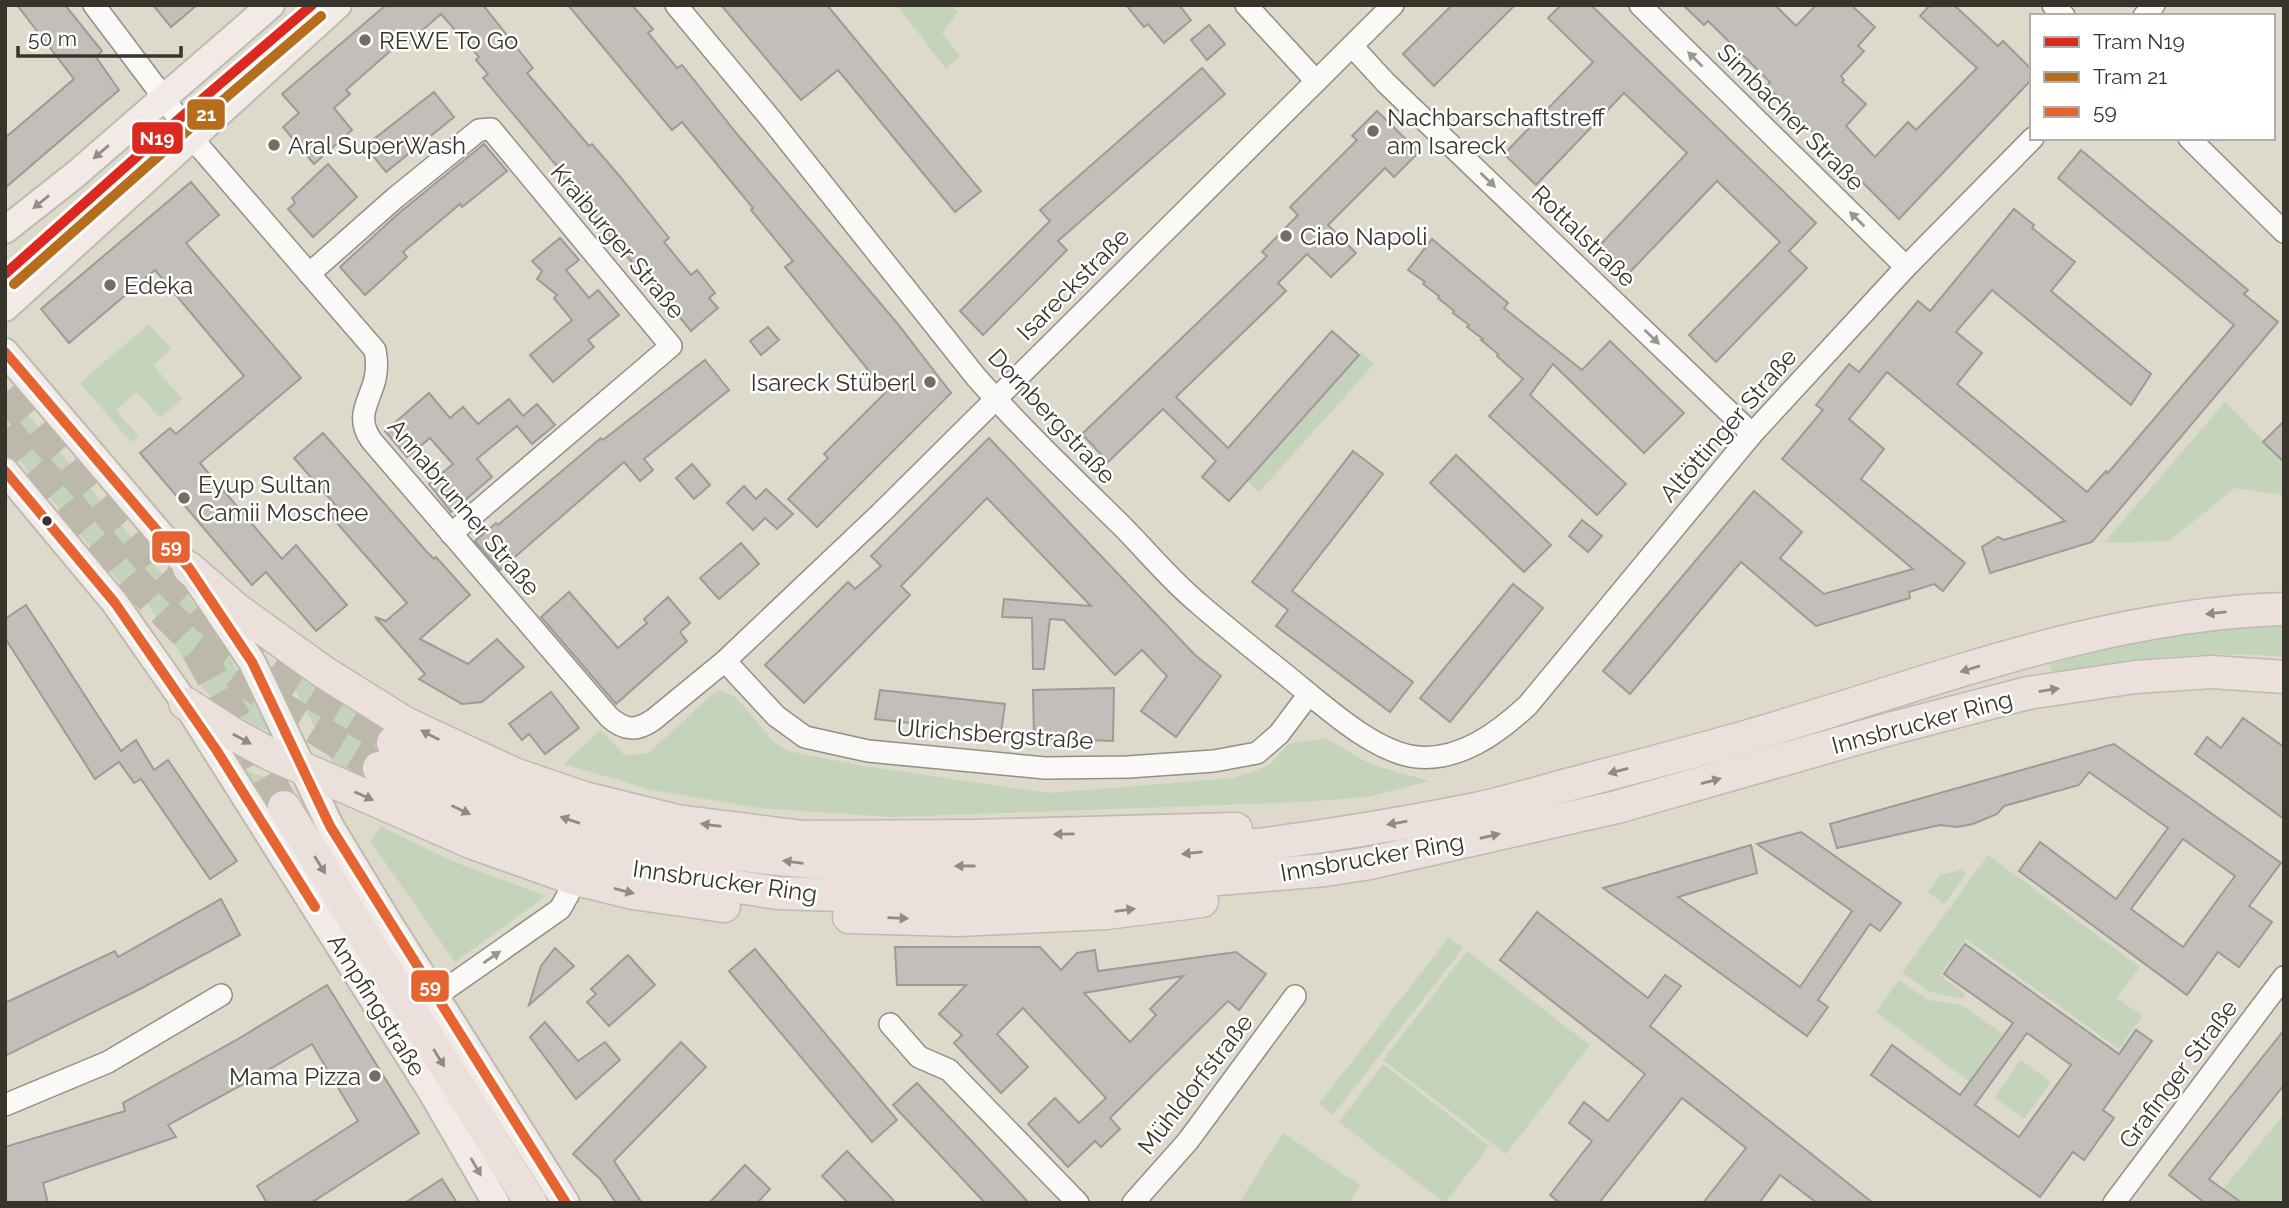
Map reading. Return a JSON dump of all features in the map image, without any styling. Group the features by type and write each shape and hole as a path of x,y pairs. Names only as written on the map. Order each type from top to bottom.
{"highway":[{"path":"189,568 236,609 322,671 405,723 514,774 584,798 677,821 803,836 974,836 1283,828 1356,830"},
{"name":"Innsbrucker Ring","path":"2284,609 2206,614 2114,631 2007,658 1736,740 1489,806 1273,844 1177,855 1006,866 862,866 803,863 669,846 584,824 463,779 386,756 467,813 548,845 601,862 656,874 778,893 868,896 1055,893 1325,870 1424,852 1617,807 1897,727 2028,693 2135,677 2186,673 2284,677"},
{"path":"185,703 268,753 472,843 572,877 633,893 782,913 957,920 1106,913 1240,896 1325,870"},
{"path":"284,807 531,1203"}],"main road":[{"path":"5,230 76,174 271,5"},
{"path":"5,308 338,5"},
{"path":"5,352 189,568 252,662 330,826 566,1203"},
{"name":"Ampfingstraße","path":"5,471 116,603 185,703 431,1091 496,1203"}],"street":[{"name":"Annabrunner Straße","path":"93,5 191,138 375,350 377,364 365,408 364,429 610,717 618,725 629,729"},
{"name":"Dornbergstraße","path":"676,5 995,398 1195,601 1310,695 1376,744 1417,757 1445,756 1467,748"},
{"path":"1246,5 1316,81"},
{"name":"Isareckstraße","path":"629,729 642,727 653,720 725,661 880,514 1393,5"},
{"name":"Simbacher Straße","path":"1640,5 1906,267"},
{"name":"Rottalstraße","path":"1352,46 1386,83 1752,433"},
{"name":"Kraiburger Straße","path":"309,274 414,183 485,128 491,130 671,346 451,534"},
{"name":"Altöttinger Straße","path":"1467,748 1513,720 1536,696 1752,433 1906,267 2031,140"},
{"path":"2191,140 2284,232"},
{"name":"Ulrichsbergstraße","path":"725,661 776,716 805,737 868,751 1045,768 1176,764 1214,761 1257,753 1279,734 1310,695"},
{"path":"436,996 560,909 568,895 572,877"},
{"name":"Grafinger Straße","path":"2114,1203 2284,977"},
{"path":"5,1104 108,1062 221,995"},
{"name":"Mühldorfstraße","path":"1133,1203 1188,1141 1296,996"},
{"path":"890,1024 919,1057 948,1070 1078,1203"}],"green space":[{"path":"897,5 952,5 958,12 942,33 960,56 946,69"},
{"path":"149,324 171,349 153,365 182,399 160,418 137,392 116,410 138,436 131,442 80,383"},
{"path":"1361,352 1374,364 1259,492 1247,481"},
{"path":"5,387 163,575 185,591 220,639 269,728 266,730 232,712 203,688 146,602 119,582 5,442"},
{"path":"2225,402 2284,462 2284,495 2235,488 2169,541 2104,543"},
{"path":"2284,623 2284,657 2196,655 2052,672 2048,660 2195,629"},
{"path":"274,648 389,727 361,776 332,761"},
{"path":"720,691 736,697 772,740 788,751 863,766 1048,793 1234,778 1270,765 1288,744 1325,738 1370,764 1429,781 1367,797 1304,802 891,817 760,808 652,790 564,764 601,730 624,755 649,753 710,696"},
{"path":"238,767 283,785 289,793 262,807"},
{"path":"380,826 454,862 546,896 455,962 371,842"},
{"path":"1988,855 2140,967 2117,998 2142,1016 2119,1049 1966,939 1940,975 1965,994 1962,999 1931,992 1902,973"},
{"path":"1961,870 1966,874 1944,904 1928,892 1940,875"},
{"path":"1449,937 1463,948 1333,1115 1319,1104"},
{"path":"1467,951 1590,1045 1506,1154 1383,1060"},
{"path":"1899,980 1928,1000 1961,1005 2003,1034 1969,1081 1876,1012"},
{"path":"2021,1060 2051,1082 2024,1119 1994,1097"},
{"path":"1383,1064 1489,1146 1445,1203 1339,1122"},
{"path":"2284,1114 2284,1196 2278,1203 2212,1203"},
{"path":"1283,1133 1360,1185 1349,1203 1239,1203"}],"building":[{"path":"17,5 65,5 102,51 96,57 119,90 5,188 5,138 74,79"},
{"path":"153,5 197,5 171,27"},
{"path":"386,5 483,5 533,68 527,73 589,146 592,144 622,179 669,238 664,242 691,275 697,270 715,293 709,298 718,308 691,331 607,233 609,232 559,172 561,171 483,78 488,74 476,60 479,57 441,14 409,42 405,38 346,90 350,94 334,108 352,130 314,164 283,127 299,113 282,94"},
{"path":"568,5 632,5 653,29 648,33 677,68 682,65 897,323 951,393 817,527 788,499 828,458 824,454 886,392 785,267 793,261 751,210 753,208 682,122 672,130"},
{"path":"721,5 827,5 981,191 955,212 838,70 801,100"},
{"path":"1126,5 1179,5 1191,20 1164,43 1148,24 1144,27"},
{"path":"1452,5 1515,5 1434,86 1403,54"},
{"path":"1561,5 1591,5 1816,223 1789,251 1807,268 1716,362 1689,335 1780,242 1717,181 1628,274 1599,246 1687,153 1624,93 1536,185 1504,154 1593,62 1548,18"},
{"path":"1683,5 1775,5 1796,26 1816,5 1851,5 1875,27 1858,46 1864,51 1841,76 1844,80 1842,82 1866,104 1846,126 1875,157 1908,122 1916,130 1977,68 1920,16 1930,5 1954,5 1998,46 2003,41 2030,68 2030,81 1899,219 1767,86 1770,82 1708,21 1704,25"},
{"path":"1209,25 1225,44 1207,60 1191,40"},
{"path":"1202,68 1225,94 1058,241 1067,250 983,335 960,311 1050,221 1040,210"},
{"path":"434,92 454,117 386,172 365,146"},
{"path":"1377,111 1419,152 1394,177 1385,168 1328,225 1356,253 1331,277 1307,254 1278,283 1286,291 1176,397 1228,448 1332,331 1359,355 1229,501 1202,477 1216,461 1163,409 1108,462 1082,434 1267,256 1262,252 1298,215 1290,207 1357,140 1352,136"},
{"path":"484,144 507,171 462,207 460,204 403,252 407,257 365,295 340,267 399,213"},
{"path":"2081,150 2248,290 2244,294 2278,322 2092,542 1990,573 1982,547 1998,537 2004,540 2065,521 1887,372 1849,419 1884,449 1861,479 1965,563 1943,591 1934,584 1909,592 1910,598 1816,626 1741,562 1630,694 1603,671 1754,491 1802,532 1780,558 1824,594 1913,569 1782,459 1823,410 1816,405 1849,364 1859,372 1918,301 1930,311 2014,209 2034,225 2032,228 2075,262 2051,291 2151,374 2131,405 1992,290 1956,332 1982,353 1957,384 2087,492 2106,471 2108,473 2234,325 2058,178"},
{"path":"328,164 357,197 313,237 288,209 295,203 292,198"},
{"path":"191,182 219,215 186,243 301,378 200,463 282,559 296,545 347,605 316,631 266,572 252,585 140,453 170,428 176,434 244,376 155,270 69,343 41,309"},
{"path":"560,238 579,260 566,270 589,298 598,290 619,315 588,340 594,347 553,382 530,355 572,320 554,298 557,295 537,279 542,271 532,261"},
{"path":"1432,239 1508,303 1504,308 1582,370 1610,341 1684,413 1644,453 1553,364 1530,395 1626,484 1597,515 1489,416 1523,379 1467,327 1469,325 1453,313 1439,296 1423,284 1425,282 1408,270"},
{"path":"768,327 779,340 761,355 750,341"},
{"path":"705,360 729,390 644,459 653,470 640,481 624,462 500,570 475,541 496,523 498,525 601,438 603,440"},
{"path":"429,393 450,418 463,407 478,424 509,399 523,416 537,404 555,425 532,444 517,426 477,459 492,477 451,512 429,484 453,464 430,438 407,457 385,431"},
{"path":"2284,421 2284,462 2263,442"},
{"path":"323,433 426,551 434,559 436,557 470,595 420,639 468,664 497,639 524,667 482,702 462,704 419,679 425,674 375,617 386,621 407,603 330,515 338,508 294,458"},
{"path":"989,438 1195,655 1221,676 1176,737 1141,711 1167,676 1142,650 1115,675 1064,620 1050,619 1044,669 1033,669 1032,618 1002,617 1004,599 1091,606 987,498 901,586 910,595 804,703 765,665 848,582 855,589 881,566 871,556"},
{"path":"1353,451 1383,474 1292,591 1413,682 1390,712 1276,626 1288,610 1252,582"},
{"path":"1456,455 1551,545 1524,572 1430,483"},
{"path":"692,464 710,485 694,499 676,478"},
{"path":"744,486 756,499 766,489 793,514 777,529 765,518 753,530 727,503"},
{"path":"1582,520 1602,536 1588,552 1569,536"},
{"path":"741,543 759,564 719,599 700,578"},
{"path":"1513,584 1543,608 1450,722 1420,698"},
{"path":"569,592 618,648 647,623 644,619 668,597 690,623 680,632 687,641 616,704 541,617"},
{"path":"26,605 121,751 136,740 154,770 168,760 237,861 210,879 141,779 134,783 119,762 95,779 5,638 5,619"},
{"path":"1114,688 1113,741 1034,738 1033,690"},
{"path":"880,690 1005,704 1001,733 875,719"},
{"path":"551,692 579,728 545,754 529,734 522,740 509,724"},
{"path":"2243,718 2284,747 2284,819 2195,754 2207,737 2221,748"},
{"path":"2114,744 2281,863 2249,906 2272,922 2239,967 2218,952 2187,995 2019,871 2040,842 2116,899 2168,828 2089,772 2079,785 2004,806 1997,814 1973,824 1957,827 1940,825 1837,848 1830,824","holes":["2183,839 2235,876 2183,947 2131,909"]},
{"path":"1801,832 1901,903 1880,931 1870,924 1818,1000 1828,1007 1807,1036 1603,888 1751,845 1757,873 1678,897 1800,987 1852,911 1757,844"},
{"path":"221,899 240,935 140,989 5,1056 5,1003 115,951 118,957"},
{"path":"1537,912 1648,998 1665,975 1681,986 1650,1026 1873,1203 1817,1203 1780,1175 1759,1203 1703,1203 1746,1148 1682,1098 1599,1203 1560,1203 1550,1195 1592,1141 1569,1123 1584,1102 1608,1121 1645,1074 1500,960"},
{"path":"1965,944 2119,1054 2136,1030 2152,1041 2103,1110 2114,1118 2084,1160 2073,1152 2040,1197 1871,1075 1892,1045 1960,1095 2013,1023 1944,974","holes":["2027,1033 2071,1065 2019,1137 1975,1105"]},
{"path":"895,947 1040,947 1061,970 1077,953 1095,950 1098,971 1236,952 1266,974 1239,1010 1228,1001 1110,1118 1120,1129 1101,1147 1095,1141 1068,1167 1028,1124 1055,1098 1079,1123 1106,1098 1023,1008 997,1034 1028,1067 1001,1093 954,1043 962,1035 939,1014 966,985 897,985","holes":["1183,976 1150,1009 1156,1015 1130,1042 1084,993"]},
{"path":"555,948 574,966 529,1005 541,966"},
{"path":"755,949 897,1120 872,1142 729,971"},
{"path":"628,955 655,985 609,1026 587,1002 596,994 591,989"},
{"path":"327,985 419,1133 311,1203 267,1203 257,1186 358,1121 312,1044 168,1125 176,1137 43,1183 48,1203 5,1203 5,1147 125,1111 123,1103 238,1039"},
{"path":"545,1022 578,1061 605,1042 620,1060 576,1099 530,1037"},
{"path":"2284,1030 2284,1085 2209,1179 2242,1203 2205,1203 2169,1175"},
{"path":"681,1042 706,1067 614,1161 642,1203 616,1203 600,1179 573,1154"},
{"path":"917,1083 1029,1203 985,1203 893,1105"},
{"path":"847,1151 896,1203 848,1203 822,1176"},
{"path":"745,1165 770,1189 757,1203 709,1203"},
{"path":"442,1179 457,1203 405,1203"}],"tunnel":[{"path":"5,393 155,567 206,617 297,684 393,743"},
{"path":"5,430 137,584 189,637 282,708 379,768"},
{"path":"197,650 284,807"}],"tram line":[{"name":"N19","path":"5,274 312,5"},
{"name":"21","path":"14,284 321,16"}],"transit line":[{"name":"59","path":"5,352 189,568 252,662 330,826 566,1203"},
{"name":"59","path":"5,471 115,603 217,751 315,907"}],"place":[{"name":"REWE To Go","path":"365,40"},
{"name":"Nachbarschaftstreff am Isareck","path":"1373,131"},
{"name":"Aral SuperWash","path":"274,145"},
{"name":"Ciao Napoli","path":"1286,236"},
{"name":"Edeka","path":"110,285"},
{"name":"Isareck Stüberl","path":"930,382"},
{"name":"Eyup Sultan Camii Moschee","path":"184,498"},
{"name":"Mama Pizza","path":"375,1076"}]}
